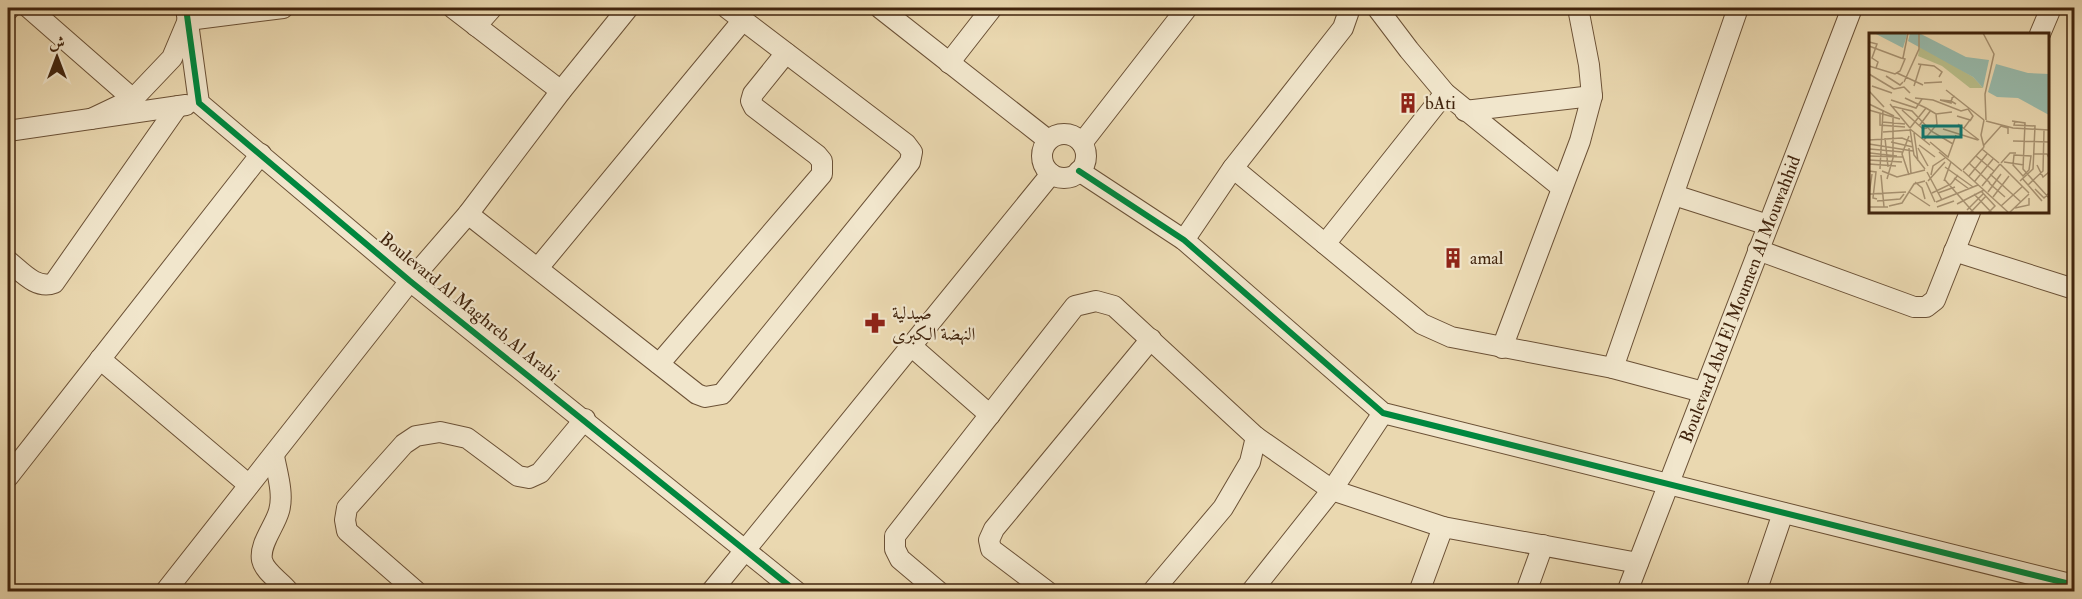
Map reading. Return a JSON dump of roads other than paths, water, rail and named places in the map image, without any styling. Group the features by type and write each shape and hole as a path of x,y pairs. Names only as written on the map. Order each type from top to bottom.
{"street":[{"path":"29,8 133,99"},
{"path":"187,14 283,8"},
{"path":"453,8 561,91"},
{"path":"476,26 492,8"},
{"path":"165,591 274,456 410,281 468,214 561,91 628,8"},
{"path":"468,214 697,394 705,397 722,394 910,162 912,152 906,144 727,8"},
{"path":"880,8 1048,140"},
{"path":"949,63 992,8"},
{"path":"1082,143 1187,8"},
{"path":"1184,240 1233,168 1343,28 1350,10 1387,8 1409,50 1445,93 1562,188"},
{"path":"1502,348 1580,141 1592,96 1589,65 1578,8"},
{"path":"1613,369 1738,8"},
{"name":"Boulevard Abd El Moumen Al Mouwahhid","path":"1627,591 1852,8"},
{"path":"2040,33 2050,8"},
{"path":"92,119 133,99 172,58 187,14"},
{"path":"8,131 199,103 187,14"},
{"path":"538,267 743,20"},
{"path":"659,364 822,174 822,161 817,155 754,106 751,101 753,94 786,53"},
{"path":"1325,244 1445,93"},
{"path":"1465,111 1592,96"},
{"name":"Boulevard Al Maghreb Al Arabi","path":"199,103 410,281 797,591"},
{"path":"8,261 37,284 47,286 54,284 178,106"},
{"path":"1062,134 1076,138 1082,143 1086,158 1079,171 1066,178 1051,174 1042,162 1041,154 1048,140 1062,134"},
{"path":"8,477 261,154"},
{"path":"1233,168 1422,324 1451,337 1613,369 1703,392"},
{"path":"1079,171 1184,240 1383,412 2074,585"},
{"path":"711,591 1051,174"},
{"path":"1674,195 1768,225"},
{"path":"1758,250 1914,307 1926,307 1935,300 1970,213"},
{"path":"1954,251 2074,289"},
{"path":"939,591 900,560 895,549 895,536 1075,306 1096,301 1114,306 1256,437 1332,490 1443,527 1638,563"},
{"path":"1047,591 991,549 989,540 994,530 1151,339"},
{"path":"910,345 990,415"},
{"path":"100,359 249,485"},
{"path":"1251,591 1332,490 1383,412"},
{"path":"417,591 347,531 345,520 347,508 404,444 416,436 440,432 467,438 518,476 529,478 540,472 585,419"},
{"path":"1152,591 1222,508 1250,462 1256,437"},
{"path":"274,456 282,498 262,559 268,571 289,591"},
{"path":"1756,591 1783,513"},
{"path":"1419,591 1443,527"},
{"path":"1527,591 1543,545"}],"place":[{"name":"bAti","path":"1408,103"},
{"name":"amal","path":"1453,258"},
{"name":"صيدلية النهضة الكبرى","path":"875,323"}]}
